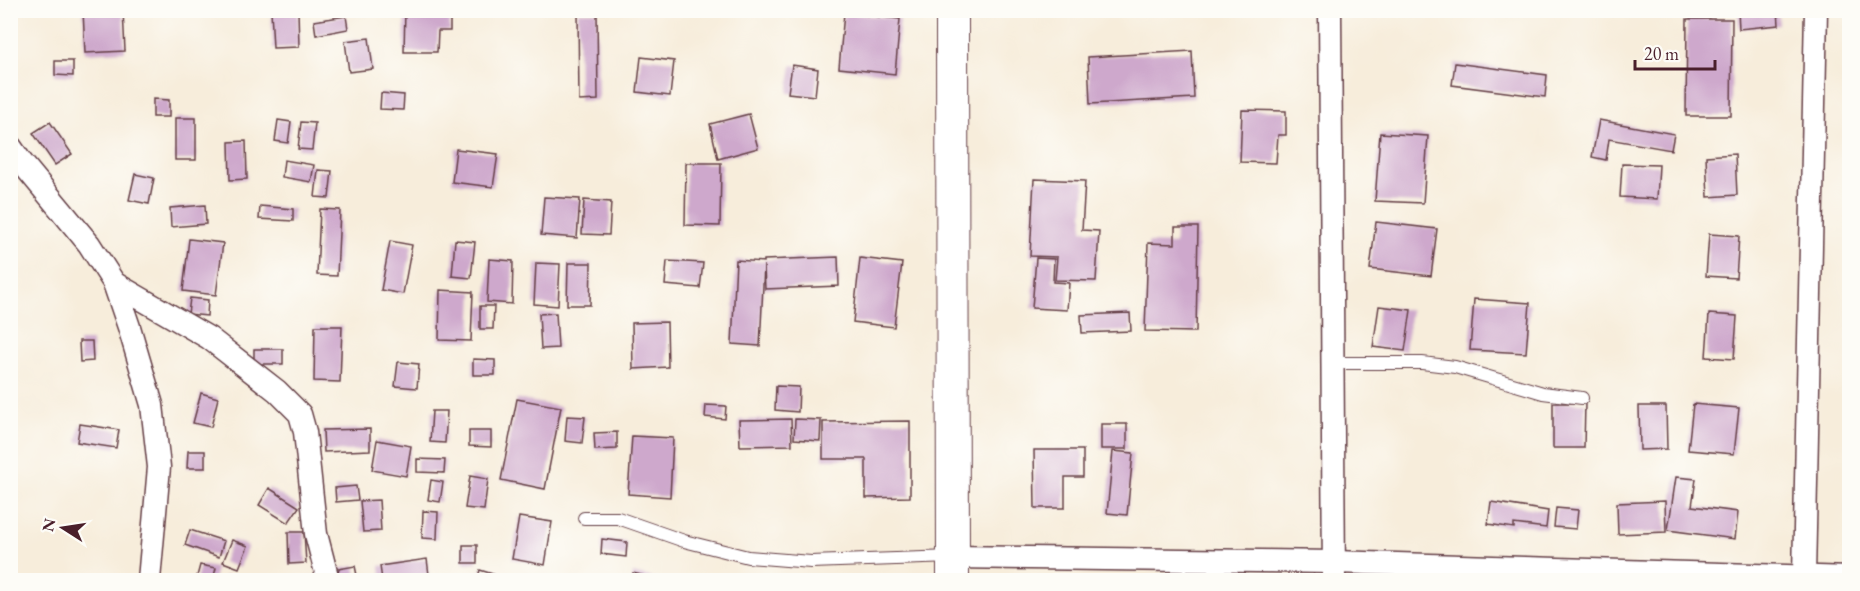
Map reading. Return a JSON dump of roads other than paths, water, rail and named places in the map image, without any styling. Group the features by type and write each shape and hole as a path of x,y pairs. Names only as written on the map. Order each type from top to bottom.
{"main road":[{"path":"952,10 953,569"}],"street":[{"path":"1330,10 1334,571"},
{"path":"1804,576 1816,10"},
{"path":"10,146 88,244 114,283 129,327 152,405 159,468 150,580"},
{"path":"114,283 209,338 277,391 300,414 305,432 316,534 328,580"},
{"path":"953,569 1334,571 1850,578"}],"lane":[{"path":"1332,363 1433,364 1455,367 1543,393 1582,398"},
{"path":"584,518 618,518 684,541 748,557 953,569"}]}
